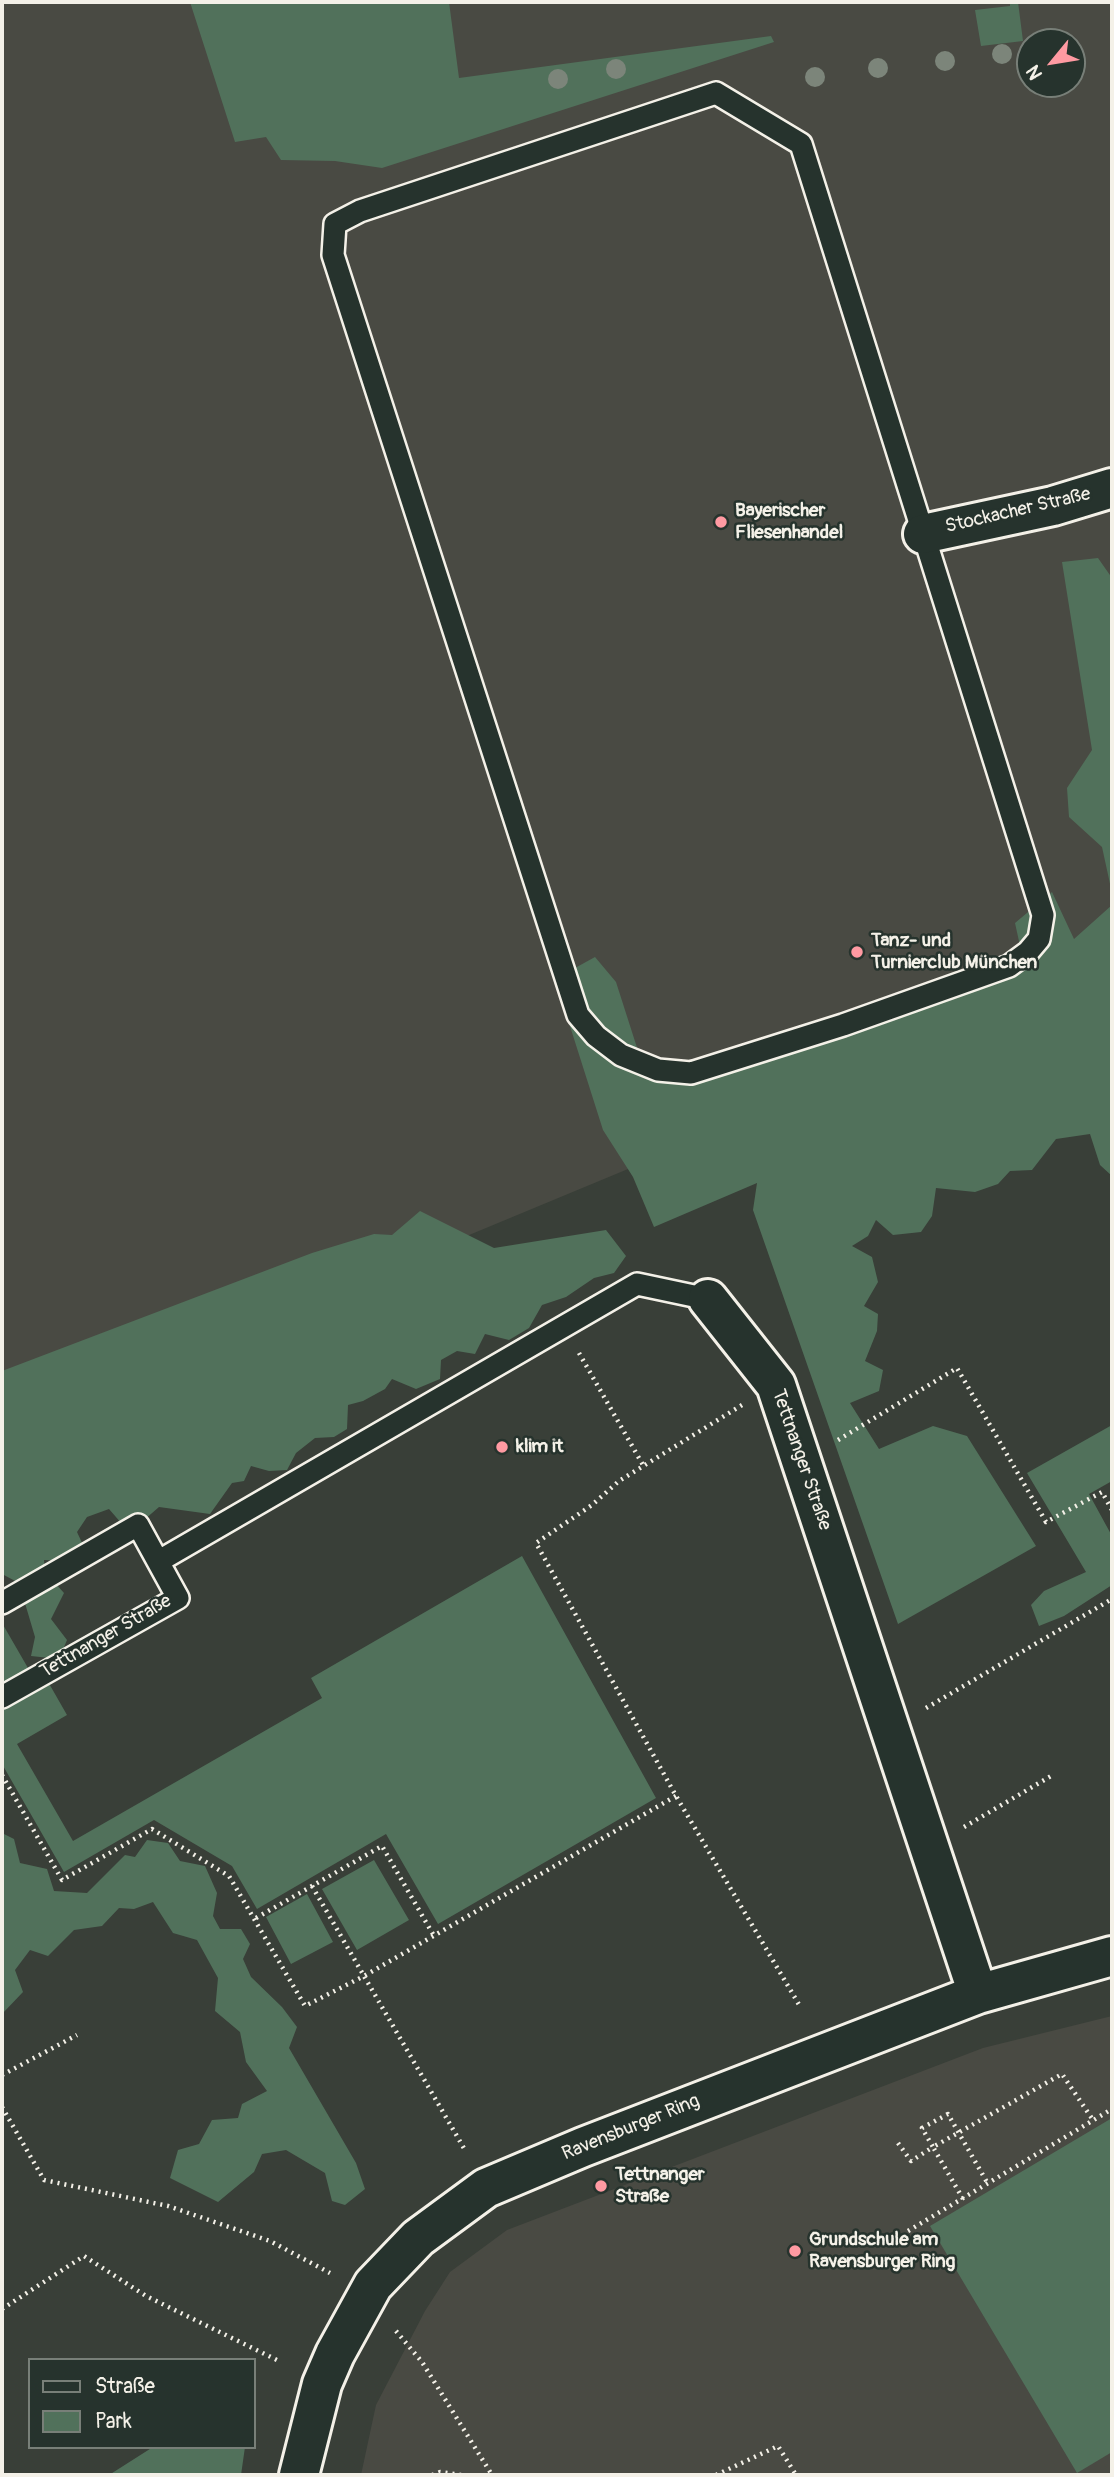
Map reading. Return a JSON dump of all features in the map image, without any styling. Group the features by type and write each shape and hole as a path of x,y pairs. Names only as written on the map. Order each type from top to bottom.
{"street":[{"name":"Stockacher Straße","path":"923,534 1053,506 1112,488"},
{"name":"Tettnanger Straße","path":"708,1298 776,1385 978,1994"},
{"name":"Ravensburger Ring","path":"299,2475 322,2384 353,2319 373,2285 418,2238 448,2213 486,2188 583,2147 978,1994 1112,1956"}],"lane":[{"path":"716,93 801,144 923,534 1043,915 1039,939 1028,953 1009,966 842,1026 691,1073 658,1070 621,1055 596,1037 578,1016 565,981 333,255 335,224 360,211 716,93"},
{"name":"Tettnanger Straße","path":"159,1561 637,1284 708,1298"},
{"name":"Tettnanger Straße","path":"2,1603 138,1525 178,1598 2,1697"}],"path":[{"path":"564,1327 643,1465"},
{"path":"803,1462 957,1368 1046,1522 1102,1492 1112,1510"},
{"path":"776,1385 643,1465 619,1481 592,1506 536,1543 676,1796 801,2008"},
{"path":"892,1729 1112,1599"},
{"path":"2,1775 62,1880 152,1829 229,1876 256,1918 305,2006 364,1976 676,1796"},
{"path":"930,1846 1051,1776"},
{"path":"256,1918 382,1846 434,1936"},
{"path":"312,1886 464,2150"},
{"path":"2,2076 77,2035"},
{"path":"898,2143 911,2161 1062,2074 1093,2120"},
{"path":"2,2107 44,2180 168,2206 270,2241 330,2273"},
{"path":"908,2231 1112,2109"},
{"path":"963,2199 922,2128 948,2114 988,2184"},
{"path":"2,2309 84,2256 146,2296 279,2361"},
{"path":"396,2331 422,2362 492,2475"},
{"path":"716,2475 778,2446 796,2475"},
{"path":"432,2475 440,2472 461,2475"}],"shaded area":[{"path":"2,2 1112,2 1112,968 2,1429"},
{"name":"Grundschule am Ravensburger Ring","path":"1112,2016 1112,2475 361,2475 376,2405 425,2311 450,2272 507,2230 983,2048"}],"green space":[{"path":"190,2 449,2 459,78 771,36 774,42 382,168 335,161 281,160 266,137 235,142"},
{"path":"1010,2 1018,2 1021,28 1016,28 1016,42 981,46 975,10 1010,6"},
{"path":"1098,558 1112,578 1112,893 1102,847 1069,817 1067,788 1092,750 1062,562"},
{"path":"1052,892 1074,939 1112,905 1112,1176 1100,1165 1090,1134 1056,1139 1032,1170 1010,1171 998,1184 975,1192 936,1188 932,1216 921,1232 893,1235 876,1220 868,1236 852,1246 872,1257 878,1282 864,1306 878,1314 877,1331 865,1361 883,1370 879,1391 850,1403 879,1449 933,1426 967,1436 1036,1546 898,1624 753,1210 757,1183 654,1227 633,1177 603,1130 555,979 595,957 616,982 640,1057 694,1085 1024,964 1015,923"},
{"path":"420,1211 494,1248 606,1230 626,1256 614,1273 594,1278 566,1297 542,1305 529,1328 509,1340 485,1334 475,1354 457,1351 441,1360 440,1379 416,1389 392,1379 385,1389 363,1401 348,1405 347,1429 334,1437 315,1438 296,1453 287,1470 269,1471 251,1466 244,1481 232,1483 210,1514 159,1507 144,1520 122,1524 109,1509 87,1517 77,1532 84,1547 65,1561 44,1560 45,1572 64,1593 51,1619 67,1640 59,1659 31,1656 35,1637 19,1583 2,1574 2,1371 312,1253 374,1234 392,1235"},
{"path":"1112,1425 1112,1481 1089,1494 1112,1536 1112,1585 1064,1616 1039,1626 1031,1605 1044,1591 1086,1572 1027,1473"},
{"path":"522,1556 656,1798 438,1924 386,1834 257,1909 232,1866 154,1820 64,1872 2,1764 2,1707 47,1680 67,1715 17,1744 73,1841 322,1698 311,1678"},
{"path":"2,1623 28,1668 2,1684"},
{"path":"2,1833 14,1839 20,1863 47,1869 54,1891 87,1893 125,1855 135,1857 147,1840 168,1843 180,1861 205,1866 217,1893 213,1916 220,1929 241,1929 250,1944 243,1959 251,1977 282,2007 297,2027 289,2048 356,2163 365,2189 345,2205 332,2201 325,2173 286,2150 262,2154 254,2172 218,2202 170,2178 178,2150 199,2144 212,2120 238,2118 242,2104 267,2091 246,2062 240,2032 215,2011 218,1978 197,1940 173,1933 153,1902 134,1909 119,1908 102,1926 74,1930 48,1956 30,1950 15,1970 23,1992 2,2014"},
{"path":"374,1860 409,1920 357,1950 322,1889"},
{"path":"307,1894 333,1942 291,1964 266,1917"},
{"path":"1112,2118 1112,2452 1077,2473 930,2226"},
{"path":"150,2449 245,2449 241,2475 109,2475"}],"place":[{"name":"Bayerischer Fliesenhandel","path":"721,522"},
{"name":"Tanz- und Turnierclub München","path":"857,952"},
{"name":"klim it","path":"502,1447"},
{"name":"Tettnanger Straße","path":"601,2186"},
{"name":"Grundschule am Ravensburger Ring","path":"795,2251"}]}
